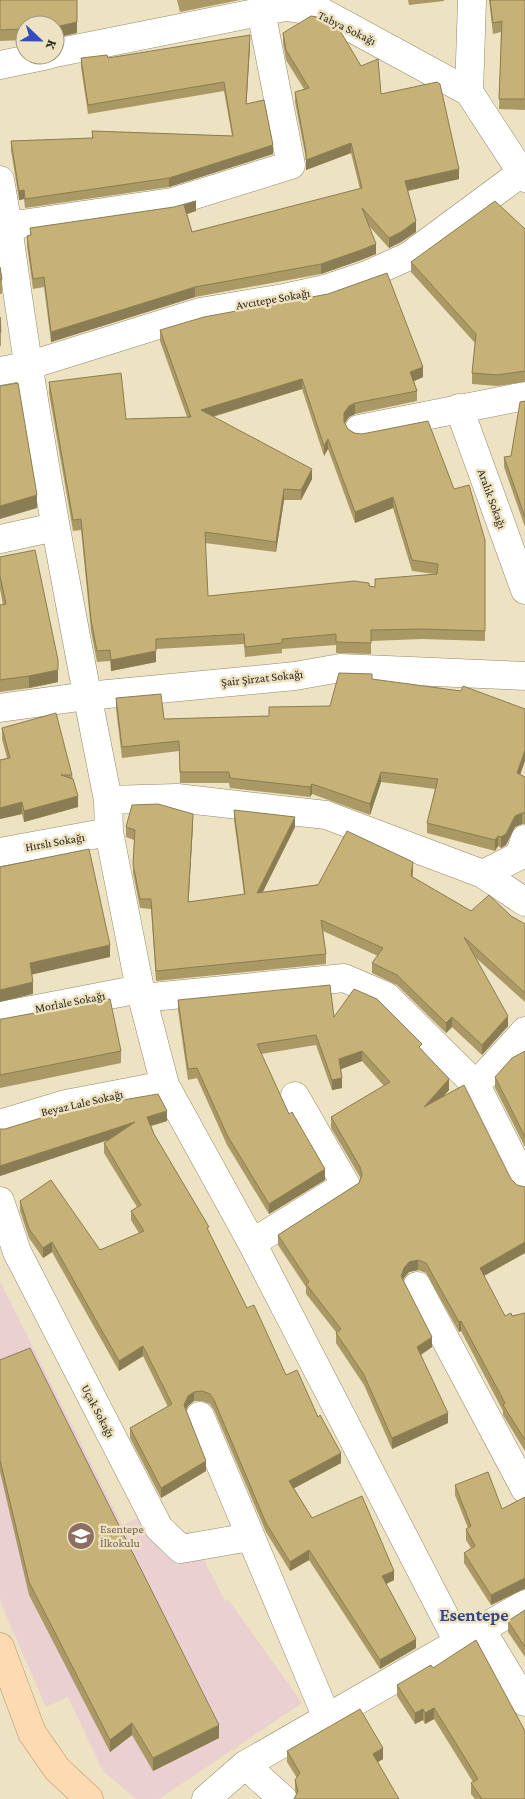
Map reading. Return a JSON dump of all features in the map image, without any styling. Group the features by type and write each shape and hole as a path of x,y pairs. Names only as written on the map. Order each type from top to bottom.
{"main road":[{"path":"0,1648 32,1733 57,1769 89,1799"}],"street":[{"path":"469,92 472,0"},
{"path":"4,227 172,202 291,165 276,6"},
{"name":"Tabya Sokağı","path":"65,52 276,6 322,12 469,92 523,175"},
{"path":"0,65 15,62"},
{"name":"Avcıtepe Sokağı","path":"0,371 27,366 200,312 325,289 367,275 409,256 523,175"},
{"path":"0,180 4,227 55,528 108,800 109,832 141,993 165,1085 252,1243 458,1642"},
{"path":"359,429 525,396"},
{"name":"Aralık Sokağı","path":"459,408 525,590"},
{"path":"0,539 55,528"},
{"name":"Şair Şirzat Sokağı","path":"0,708 87,696 294,676 340,668 525,676"},
{"path":"108,800 177,798 326,814 483,874 525,902"},
{"name":"Hırslı Sokağı","path":"0,852 109,832"},
{"path":"483,874 519,856 525,839"},
{"name":"Morlale Sokağı","path":"0,1016 141,993 344,978 386,996 476,1085 525,1182"},
{"path":"476,1085 525,1031"},
{"name":"Beyaz Lale Sokağı","path":"0,1124 66,1104 165,1085"},
{"path":"252,1243 346,1185 295,1096"},
{"name":"Uçak Sokağı","path":"0,1201 9,1256 159,1528 181,1549 250,1537"},
{"path":"417,1286 525,1489"},
{"path":"200,1416 327,1718"},
{"path":"206,1799 245,1765 525,1604"},
{"path":"481,1629 525,1702"},
{"path":"245,1765 283,1799"}],"shaded area":[{"name":"Esentepe İlkokulu","path":"0,1281 122,1525 149,1513 166,1542 189,1531 225,1601 228,1599 302,1703 159,1799 136,1799 103,1771 68,1697 46,1707 2,1606 0,1598"}],"building":[{"path":"0,0 77,0 77,22 65,25 65,15 15,15 15,29 0,30"},
{"path":"490,0 525,0 525,99 499,99 502,21 493,23"},
{"path":"311,16 317,17 339,29 361,66 378,59 381,94 437,82 440,84 459,169 405,181 416,221 389,238 362,208 376,244 361,250 321,264 195,287 51,332 44,277 33,279 27,236 31,235 30,228 174,207 196,201 184,205 192,232 362,188 351,143 306,160 295,92 309,88 286,50 283,33"},
{"path":"250,35 246,104 264,100 273,145 169,178 25,199 24,190 19,191 11,141 93,138 92,131 233,136 224,82 88,105 81,58 107,55 108,58"},
{"path":"495,201 525,229 525,371 497,375 472,373 476,334 411,262"},
{"path":"387,273 423,367 410,372 417,391 355,403 349,406 344,413 344,422 348,429 354,433 362,434 428,421 454,489 469,485 485,540 485,631 371,630 371,643 336,642 336,634 282,639 282,643 245,647 244,634 156,639 156,651 111,660 110,650 97,651 91,620 81,519 73,520 49,382 121,373 126,419 191,417 160,330 204,317 328,294","holes":["302,379 324,446 328,439 355,512 393,497 412,560 438,564 437,574 375,579 375,587 369,586 369,583 354,581 208,596 205,532 276,542 284,489 301,490 312,469 201,410"]},
{"path":"18,383 37,495 0,506 0,386"},
{"path":"525,401 525,517 504,457 511,456 520,402"},
{"path":"35,550 58,660 58,670 0,680 0,605 6,604 0,576 0,557"},
{"path":"339,673 372,674 372,679 461,691 463,686 525,709 525,750 517,773 525,777 525,813 515,816 506,834 501,837 498,836 495,840 427,823 438,779 381,772 370,804 312,784 310,787 230,778 229,772 180,772 179,741 122,747 116,698 161,694 164,719 269,716 269,707 330,706"},
{"path":"56,713 72,775 61,775 73,779 78,796 24,811 22,802 0,808 0,760 10,758 2,728"},
{"path":"158,804 193,814 188,902 245,894 234,810 295,817 257,893 318,885 347,831 413,862 411,876 471,911 489,895 511,916 525,924 525,993 464,937 508,1016 482,1045 452,1017 446,1023 397,975 372,963 383,948 321,920 326,954 156,971 151,899 140,899 133,864 135,830 126,827 132,805"},
{"path":"89,849 110,945 30,963 33,982 0,990 0,867"},
{"path":"330,985 334,1017 354,989 377,999 422,1044 419,1047 449,1079 424,1107 464,1085 511,1179 517,1185 525,1187 525,1242 480,1268 505,1316 511,1313 512,1316 525,1313 525,1440 503,1405 505,1403 461,1321 459,1322 426,1263 418,1260 409,1262 401,1276 432,1337 417,1347 448,1413 392,1438 364,1375 336,1333 341,1329 306,1284 309,1282 278,1235 359,1183 362,1175 360,1167 331,1117 390,1082 362,1051 339,1059 342,1078 332,1080 316,1035 257,1044 289,1114 292,1112 325,1169 269,1204 227,1135 197,1068 188,1069 178,1000"},
{"path":"110,999 121,1051 0,1075 0,1019"},
{"path":"525,1051 525,1137 495,1077 512,1058"},
{"path":"158,1094 167,1111 147,1117 154,1134 209,1227 207,1228 247,1308 254,1305 286,1375 297,1370 318,1417 320,1415 341,1453 289,1481 312,1518 362,1496 394,1571 382,1576 416,1639 380,1660 309,1550 290,1562 266,1523 210,1394 202,1391 194,1392 188,1396 184,1405 206,1461 161,1488 130,1428 172,1404 143,1346 119,1361 52,1242 43,1248 29,1229 20,1201 51,1180 100,1250 144,1231 131,1211 141,1205 104,1143 135,1122 0,1166 0,1129 70,1109"},
{"path":"30,1348 219,1725 153,1758 132,1723 110,1740 29,1582 0,1460 0,1360"},
{"path":"488,1472 502,1509 525,1497 525,1578 491,1595 464,1553 475,1546 466,1529 471,1526 455,1485"},
{"path":"525,1610 525,1647 508,1621"},
{"path":"476,1640 525,1731 525,1799 482,1799 471,1783 478,1779 434,1708 425,1713 423,1709 415,1713 397,1685 431,1665 433,1668"},
{"path":"360,1709 383,1748 373,1754 399,1799 294,1799 298,1791 295,1780 300,1773 287,1751"}],"place":[{"name":"Esentepe İlkokulu","path":"81,1536"}],"district":[{"name":"Esentepe","path":"474,1615"}]}
